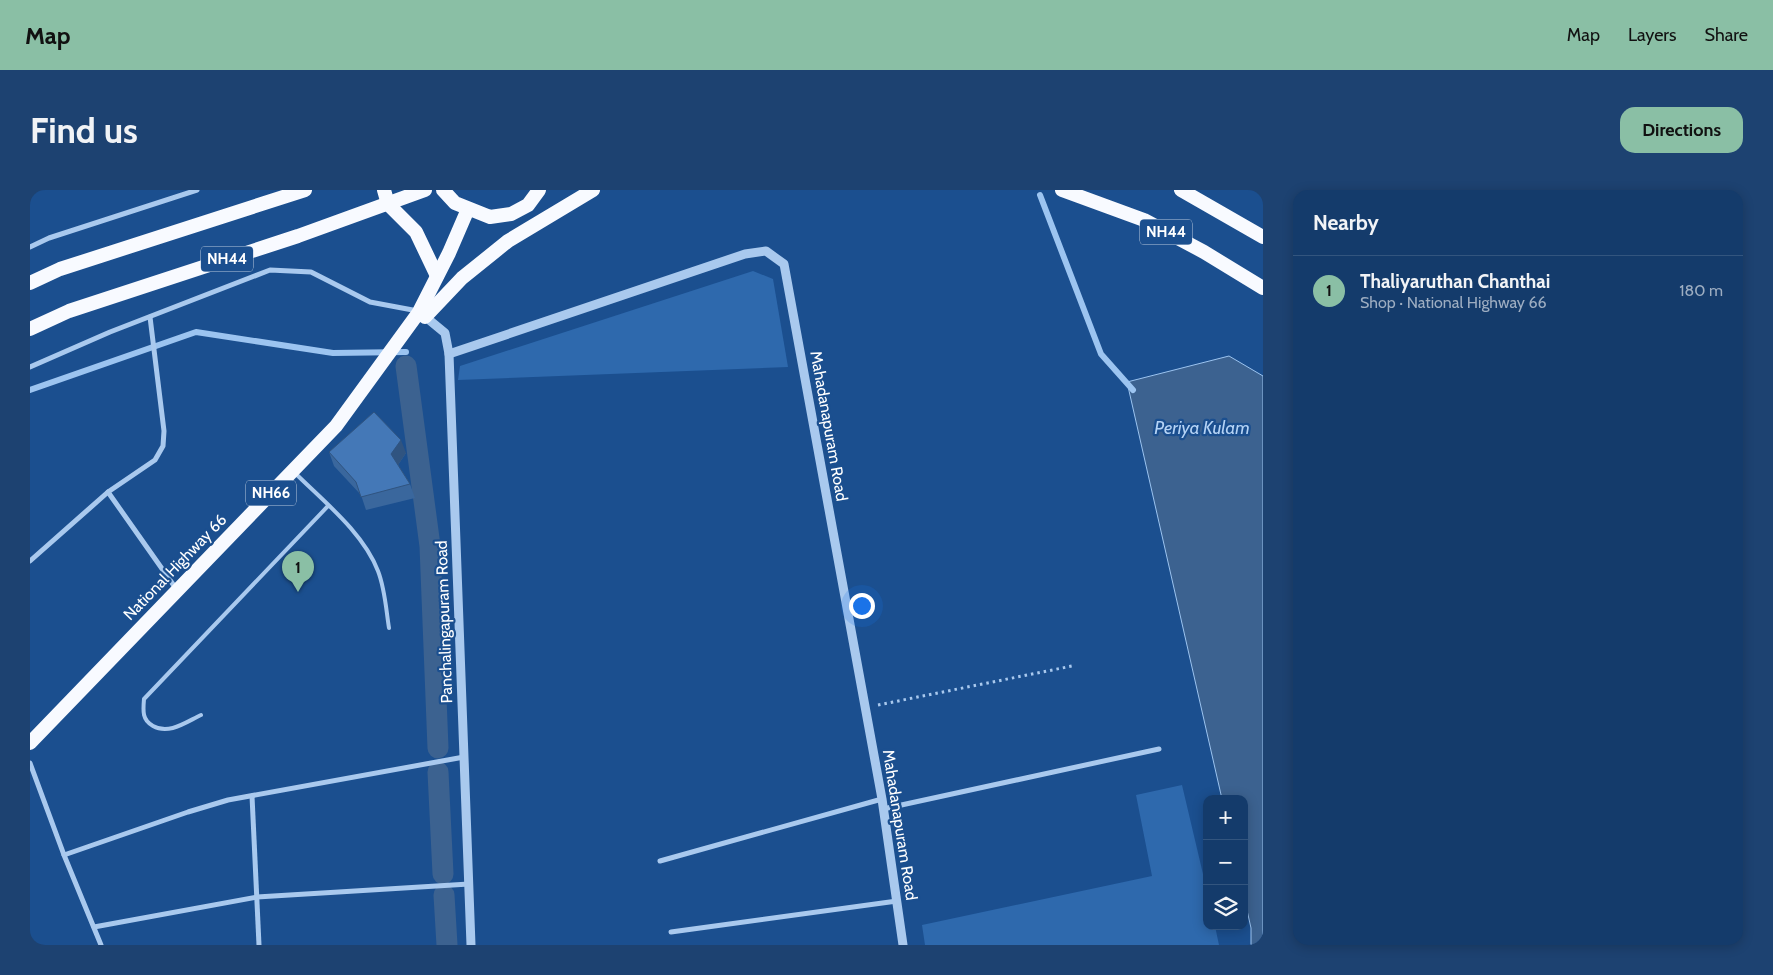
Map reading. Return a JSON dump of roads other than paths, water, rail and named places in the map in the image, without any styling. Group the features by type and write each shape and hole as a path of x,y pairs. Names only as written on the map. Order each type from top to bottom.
{"highway":[{"name":"NH44","path":"30,283 60,269 305,190"},
{"path":"384,190 388,204 416,232 438,276"},
{"name":"NH44","path":"30,329 69,311 298,236 425,190"},
{"path":"443,190 455,203 490,217 511,214 528,205 540,190"},
{"path":"422,314 462,278 508,241 593,190"},
{"name":"NH44","path":"1062,190 1144,220 1204,252 1263,288"},
{"name":"NH44","path":"1181,190 1263,237"},
{"name":"National Highway 66","path":"30,743 336,426 422,314 468,209"}],"street":[{"path":"30,247 49,238 197,190"},
{"name":"Mahadanapuram Road","path":"449,354 745,254 766,251 784,264 882,799 903,945"},
{"path":"30,367 110,332 270,270 310,272 370,302 422,314"},
{"name":"Panchalingapuram Road","path":"422,314 446,333 449,354 471,945"},
{"path":"30,561 108,492 155,460 162,446 164,431 150,317"},
{"path":"108,492 177,591"},
{"path":"883,809 1159,749"},
{"path":"64,855 228,800 464,757"},
{"path":"30,763 64,855 101,945"},
{"path":"252,796 259,945"},
{"path":"660,861 882,799"},
{"path":"94,927 257,897 469,884"},
{"path":"671,932 897,902"}],"lane":[{"path":"293,471 358,536 374,564 384,594 389,628"},
{"path":"201,715 169,730 160,730 148,723 143,713 144,699 328,506"}],"water":[{"name":"Periya Kulam","path":"1229,356 1263,376 1263,945 1251,945 1251,928 1248,915 1248,795 1221,795 1127,382"}],"waterway":[{"path":"1040,195 1101,354 1133,390"},
{"path":"30,390 196,332 333,353 406,352"},
{"path":"406,366 430,546 438,748"},
{"path":"438,772 443,874"},
{"path":"444,895 447,945"}],"place":[{"name":"Thaliyaruthan Chanthai","path":"298,592"}]}
